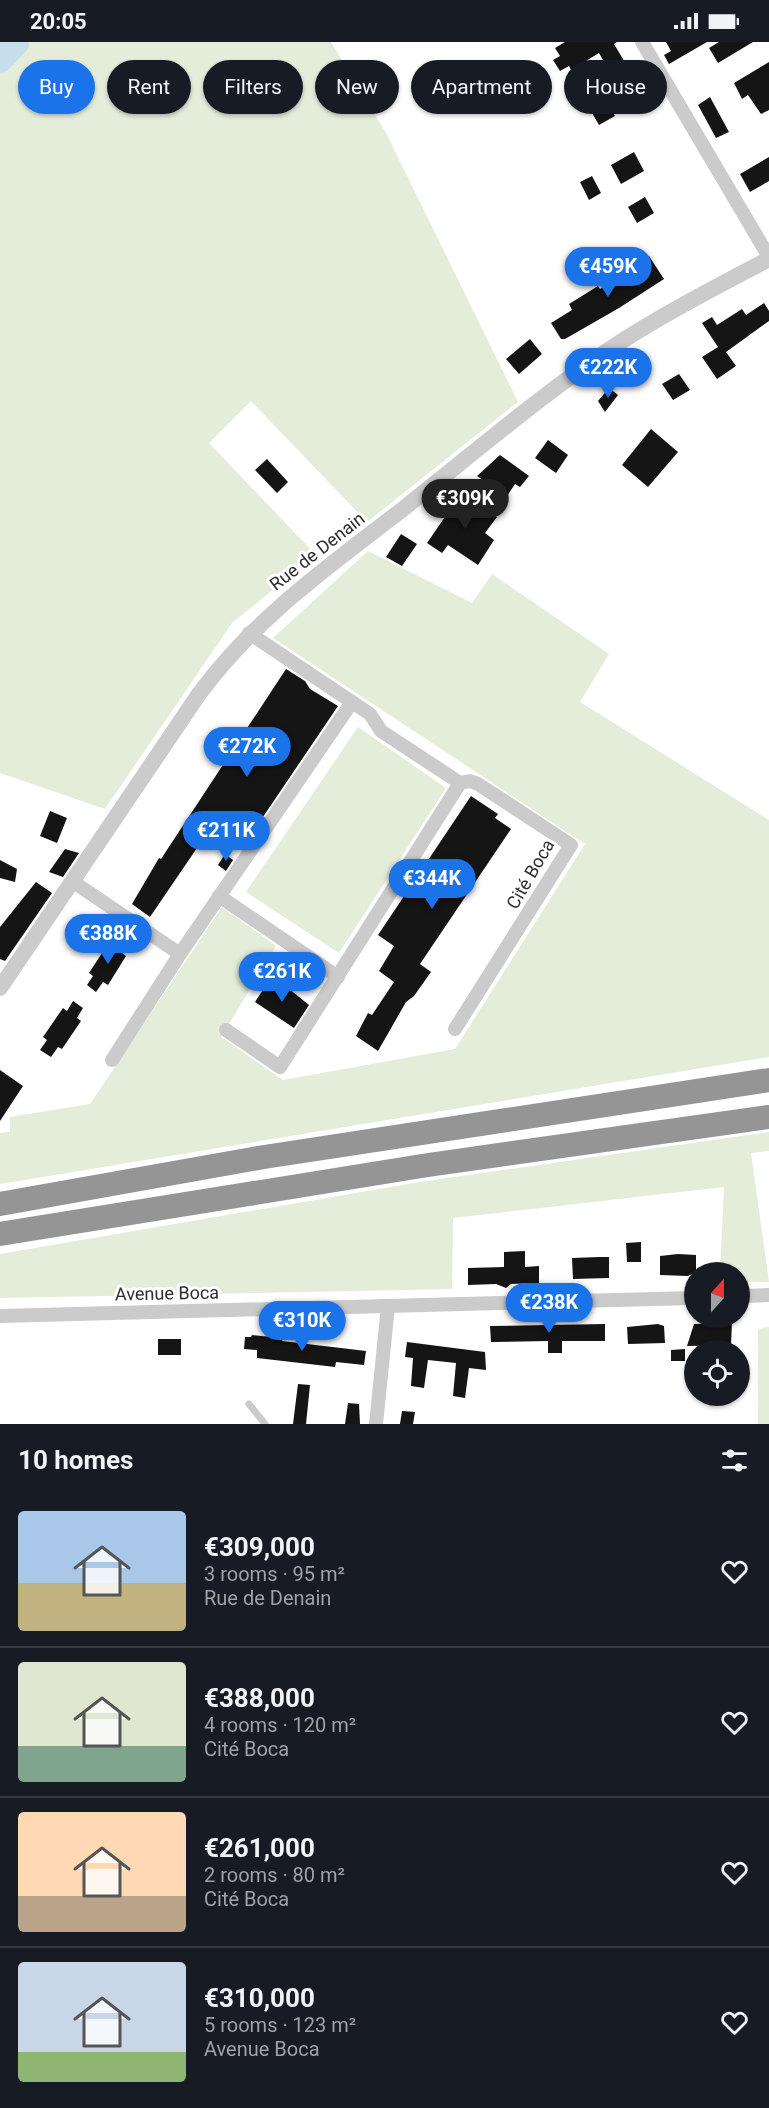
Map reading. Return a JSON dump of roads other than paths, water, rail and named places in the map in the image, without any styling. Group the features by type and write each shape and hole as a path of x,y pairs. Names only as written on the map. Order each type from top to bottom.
{"highway":[{"path":"0,1203 297,1152 769,1080"},
{"path":"0,1234 416,1167 769,1117"}],"street":[{"path":"642,42 769,258"},
{"name":"Rue de Denain","path":"0,988 199,694 249,633 310,580 574,375 668,313 769,258"},
{"name":"Cité Boca","path":"249,633 352,702 373,717 381,731 460,783 470,781 478,784 571,844 455,1029"},
{"path":"112,1060 180,954 352,702"},
{"path":"226,1030 280,1067 460,783"},
{"path":"72,881 180,954"},
{"path":"219,896 338,977"},
{"path":"750,1296 769,1295"},
{"name":"Avenue Boca","path":"0,1316 684,1298"},
{"path":"376,1424 388,1306"}],"lane":[{"path":"249,1404 265,1424"}],"waterway":[{"path":"0,59 16,42"}]}
